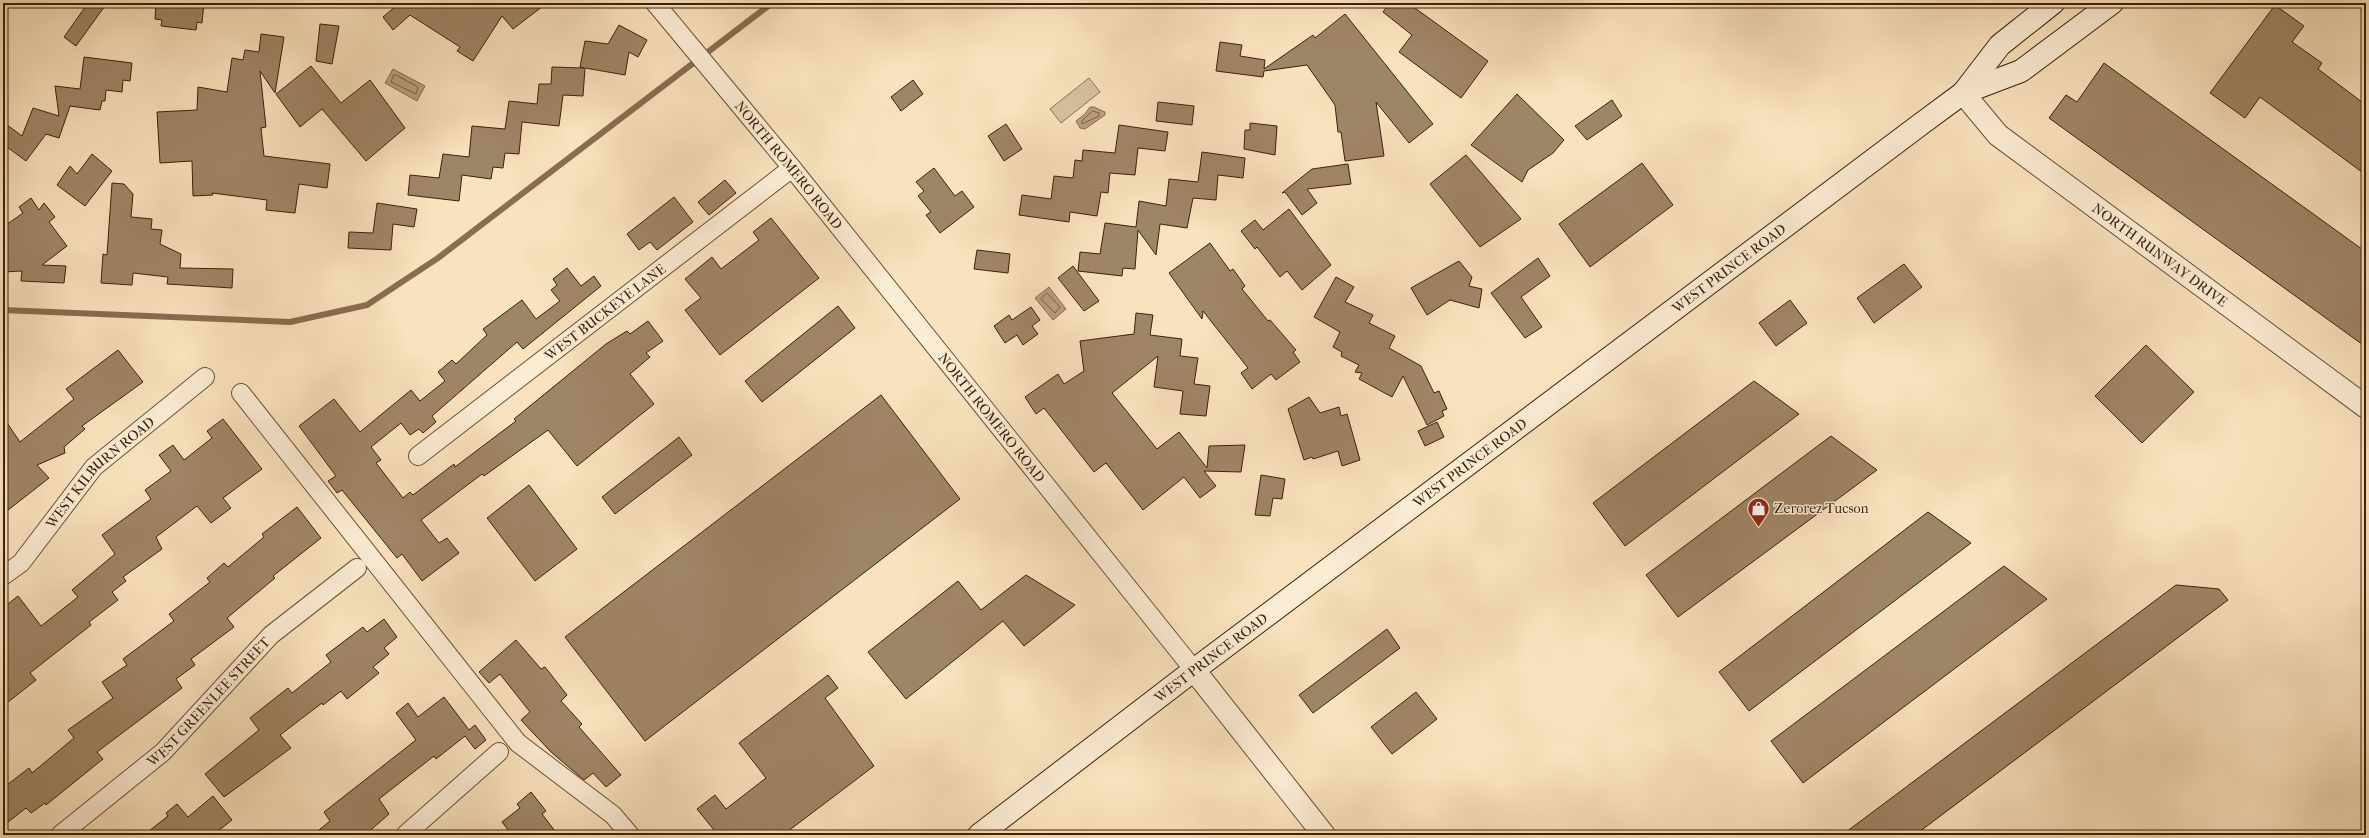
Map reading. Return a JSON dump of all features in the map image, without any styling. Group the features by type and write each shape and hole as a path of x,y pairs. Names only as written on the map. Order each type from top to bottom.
{"main road":[{"name":"WEST PRINCE ROAD","path":"979,835 1194,670 1963,93 2000,45 2053,3"},
{"name":"WEST PRINCE ROAD","path":"1963,93 2021,71 2112,3"},
{"name":"NORTH RUNWAY DRIVE","path":"1963,93 1998,135 2366,407"},
{"name":"NORTH ROMERO ROAD","path":"1194,670 1324,835"}],"street":[{"name":"NORTH ROMERO ROAD","path":"655,3 792,168 1194,670"},
{"name":"WEST BUCKEYE LANE","path":"418,456 792,168"},
{"name":"WEST KILBURN ROAD","path":"3,576 21,563 94,467 205,377"},
{"path":"241,393 518,743 613,815 630,835"},
{"name":"WEST GREENLEE STREET","path":"60,835 163,752 271,635 357,568"},
{"path":"405,835 499,752"}],"shaded area":[{"path":"1089,78 1100,92 1061,123 1050,109"}],"water":[{"path":"393,69 425,86 417,101 385,83"},
{"path":"1090,107 1094,107 1105,112 1105,115 1085,129 1080,128 1076,121 1085,114"},
{"path":"1049,287 1066,309 1053,320 1035,298"}],"building":[{"path":"88,3 107,3 76,46 64,37"},
{"path":"156,3 204,3 202,23 197,22 196,30 161,26 162,20 155,19"},
{"path":"391,3 547,3 513,29 502,16 473,61 457,51 460,47 410,15 393,30 383,17 396,6"},
{"path":"1390,3 1408,3 1488,61 1461,98 1399,52 1412,35 1383,12"},
{"path":"2275,5 2304,26 2292,42 2322,63 2318,69 2366,105 2366,175 2260,97 2245,118 2210,93"},
{"path":"1345,14 1433,124 1409,143 1376,102 1384,156 1345,161 1341,132 1338,132 1335,105 1307,65 1264,71 1263,77 1216,71 1220,42 1242,45 1240,56 1265,60 1264,69 1313,35 1315,38"},
{"path":"320,24 339,26 332,64 316,61"},
{"path":"619,25 647,40 638,57 629,52 625,75 585,68 583,96 563,95 559,126 522,122 519,154 505,153 503,168 493,167 491,179 462,175 459,201 408,195 410,175 439,178 443,154 469,157 472,126 505,129 509,101 537,104 539,84 551,84 552,67 584,68 580,67 585,41 608,44"},
{"path":"261,34 284,37 275,93 260,71 266,127 261,128 264,156 330,164 327,188 299,184 295,213 266,210 267,200 212,193 213,195 193,196 192,161 160,163 157,112 197,110 198,87 227,92 232,58 243,60 245,50 259,52"},
{"path":"84,57 132,63 130,81 123,80 122,92 106,90 105,101 102,101 100,110 70,106 59,138 46,134 26,161 3,144 3,122 22,136 33,108 59,116 55,86 80,89"},
{"path":"2104,63 2366,252 2366,347 2049,118 2066,95 2077,102"},
{"path":"311,66 341,103 370,80 405,128 366,161 322,109 300,127 276,94"},
{"path":"913,80 923,94 901,111 891,97"},
{"path":"1517,94 1564,140 1553,153 1528,170 1522,182 1471,145"},
{"path":"1612,100 1622,116 1587,140 1575,126"},
{"path":"1158,102 1194,106 1192,125 1156,121"},
{"path":"1250,123 1277,126 1275,155 1244,149 1245,130 1250,130"},
{"path":"1006,124 1022,149 1004,161 988,136"},
{"path":"1119,125 1168,132 1165,151 1138,148 1135,175 1110,173 1108,193 1101,192 1097,216 1070,212 1069,222 1019,215 1022,195 1051,199 1054,176 1073,178 1075,160 1082,161 1083,150 1115,153"},
{"path":"1202,152 1245,158 1243,178 1218,175 1216,200 1193,198 1187,228 1160,224 1156,255 1138,230 1135,269 1123,268 1122,276 1078,271 1080,252 1100,254 1105,223 1136,227 1139,201 1166,206 1169,179 1198,182"},
{"path":"92,154 112,171 85,206 57,185 70,166 77,174"},
{"path":"1466,155 1521,219 1480,247 1430,184"},
{"path":"1642,163 1673,205 1590,267 1559,224"},
{"path":"1348,164 1351,184 1307,189 1317,203 1302,215 1285,192 1282,193 1312,169"},
{"path":"934,168 955,196 962,191 974,207 940,233 926,215 931,212 918,196 924,191 916,182"},
{"path":"725,180 736,193 709,215 698,202"},
{"path":"112,183 124,184 133,194 131,217 152,219 151,229 162,230 160,244 181,254 180,268 233,269 232,288 167,284 168,277 133,273 132,285 101,283 103,254 107,255"},
{"path":"674,197 693,222 657,250 650,242 639,250 627,234"},
{"path":"31,198 39,210 44,203 55,217 49,222 67,246 42,265 66,266 64,283 21,281 22,271 3,272 3,227 23,213 19,207"},
{"path":"377,203 417,209 414,227 393,224 391,250 348,248 349,232 373,233"},
{"path":"1289,209 1331,265 1302,290 1287,271 1280,277 1257,247 1255,249 1241,231 1255,220 1263,230"},
{"path":"771,218 819,278 720,355 685,310 701,298 685,279 712,257 721,269 759,240 753,232"},
{"path":"1210,243 1230,271 1233,269 1245,286 1242,289 1268,321 1270,320 1296,350 1293,352 1300,362 1276,380 1271,374 1252,389 1241,373 1248,368 1203,311 1202,319 1169,273"},
{"path":"977,250 1010,254 1008,273 974,269"},
{"path":"1538,258 1550,276 1521,297 1542,327 1525,338 1491,293"},
{"path":"1459,261 1472,277 1469,286 1482,289 1479,308 1450,300 1427,315 1411,288"},
{"path":"1904,264 1922,287 1874,323 1857,298"},
{"path":"1073,266 1099,301 1084,311 1058,278"},
{"path":"567,268 581,286 594,276 601,286 523,349 517,342 432,416 436,422 423,433 419,429 410,435 401,423 371,447 381,460 376,463 403,498 410,492 413,495 454,464 455,467 516,421 514,419 606,344 627,331 630,334 648,321 663,341 646,353 650,357 630,374 654,404 577,466 548,430 484,476 482,474 421,520 439,543 447,538 459,553 422,581 402,554 397,558 342,490 337,493 328,481 336,476 299,426 334,399 360,432 411,390 420,401 445,381 438,372 452,360 456,364 487,335 483,329 522,300 536,319 560,301 551,290 557,285 553,279"},
{"path":"1336,277 1354,287 1345,302 1373,315 1369,323 1395,336 1389,348 1421,366 1434,393 1439,391 1447,409 1442,411 1444,416 1427,425 1403,376 1392,397 1359,379 1362,373 1355,372 1359,365 1341,356 1342,352 1333,347 1340,332 1314,317"},
{"path":"1790,300 1807,323 1776,346 1759,323"},
{"path":"838,306 855,328 762,402 745,381"},
{"path":"1031,307 1040,320 1032,326 1038,334 1023,345 1017,335 1005,343 994,326 1009,315 1012,320"},
{"path":"1136,313 1153,315 1150,335 1182,339 1180,356 1198,358 1194,384 1210,386 1206,416 1180,414 1183,391 1154,387 1158,356 1112,393 1157,449 1179,432 1207,468 1209,446 1245,445 1241,472 1204,471 1216,486 1200,498 1184,477 1143,510 1106,463 1094,472 1044,408 1036,414 1025,397 1058,374 1064,384 1084,371 1080,341 1134,334"},
{"path":"2146,345 2194,392 2142,443 2095,396"},
{"path":"118,350 143,382 82,426 85,429 64,447 65,453 37,465 49,478 3,514 3,417 20,442 74,399 66,389"},
{"path":"1754,381 1799,414 1625,546 1593,503"},
{"path":"881,395 960,499 645,741 565,637"},
{"path":"1309,397 1320,413 1339,407 1341,416 1347,414 1360,460 1342,466 1338,451 1313,459 1312,457 1304,460 1288,409"},
{"path":"223,419 262,469 223,498 231,508 211,523 197,506 156,537 162,549 123,577 126,581 112,592 118,600 89,622 91,625 30,673 36,680 3,706 3,608 18,596 41,626 78,597 72,590 115,554 102,535 151,499 145,490 171,471 159,455 173,445 184,460 212,438 207,431"},
{"path":"1437,422 1444,437 1425,446 1418,431"},
{"path":"1831,436 1877,470 1678,617 1646,575"},
{"path":"679,437 692,455 615,514 602,497"},
{"path":"1261,475 1285,479 1282,499 1273,498 1270,516 1255,515"},
{"path":"529,485 577,549 535,581 487,518"},
{"path":"297,507 321,538 273,576 275,578 227,618 234,627 191,659 195,665 176,679 182,688 97,752 103,759 46,805 45,803 31,813 26,808 3,826 3,788 29,768 32,773 74,738 68,730 113,698 102,682 127,665 123,659 174,621 169,614 210,582 207,578 224,563 228,567 264,537 262,534"},
{"path":"1928,512 1971,543 1749,711 1719,672"},
{"path":"2004,566 2047,599 1803,783 1771,741"},
{"path":"1026,575 1075,605 1024,646 1003,621 906,699 868,652 958,581 981,610"},
{"path":"2176,585 2219,589 2228,600 1915,835 1842,835"},
{"path":"384,619 397,637 384,648 389,654 373,667 379,673 347,699 341,691 323,705 322,703 280,735 291,748 224,797 205,774 259,730 250,718 288,688 292,693 331,662 326,655 363,627 367,632"},
{"path":"1387,629 1400,648 1313,713 1299,695"},
{"path":"516,640 541,669 545,667 567,695 561,701 582,724 579,727 621,775 606,787 593,773 584,780 551,752 521,720 530,712 500,674 489,683 479,672"},
{"path":"828,675 838,688 825,698 874,766 783,835 718,835 697,809 715,795 726,809 766,778 739,743"},
{"path":"1416,692 1437,719 1392,754 1371,727"},
{"path":"444,697 469,730 475,725 486,740 475,749 465,736 436,759 434,756 379,799 389,814 365,835 313,835 330,821 324,812 416,740 396,713 408,703 418,717"},
{"path":"531,792 546,811 542,814 558,835 512,835 502,822 520,808 517,804"},
{"path":"213,796 232,820 213,835 144,835 168,816 166,813 177,804 188,817"}],"waterway":[{"path":"3,310 290,322 367,305 438,258 772,3"}],"place":[{"name":"Zerorez Tucson","path":"1758,528"}]}
